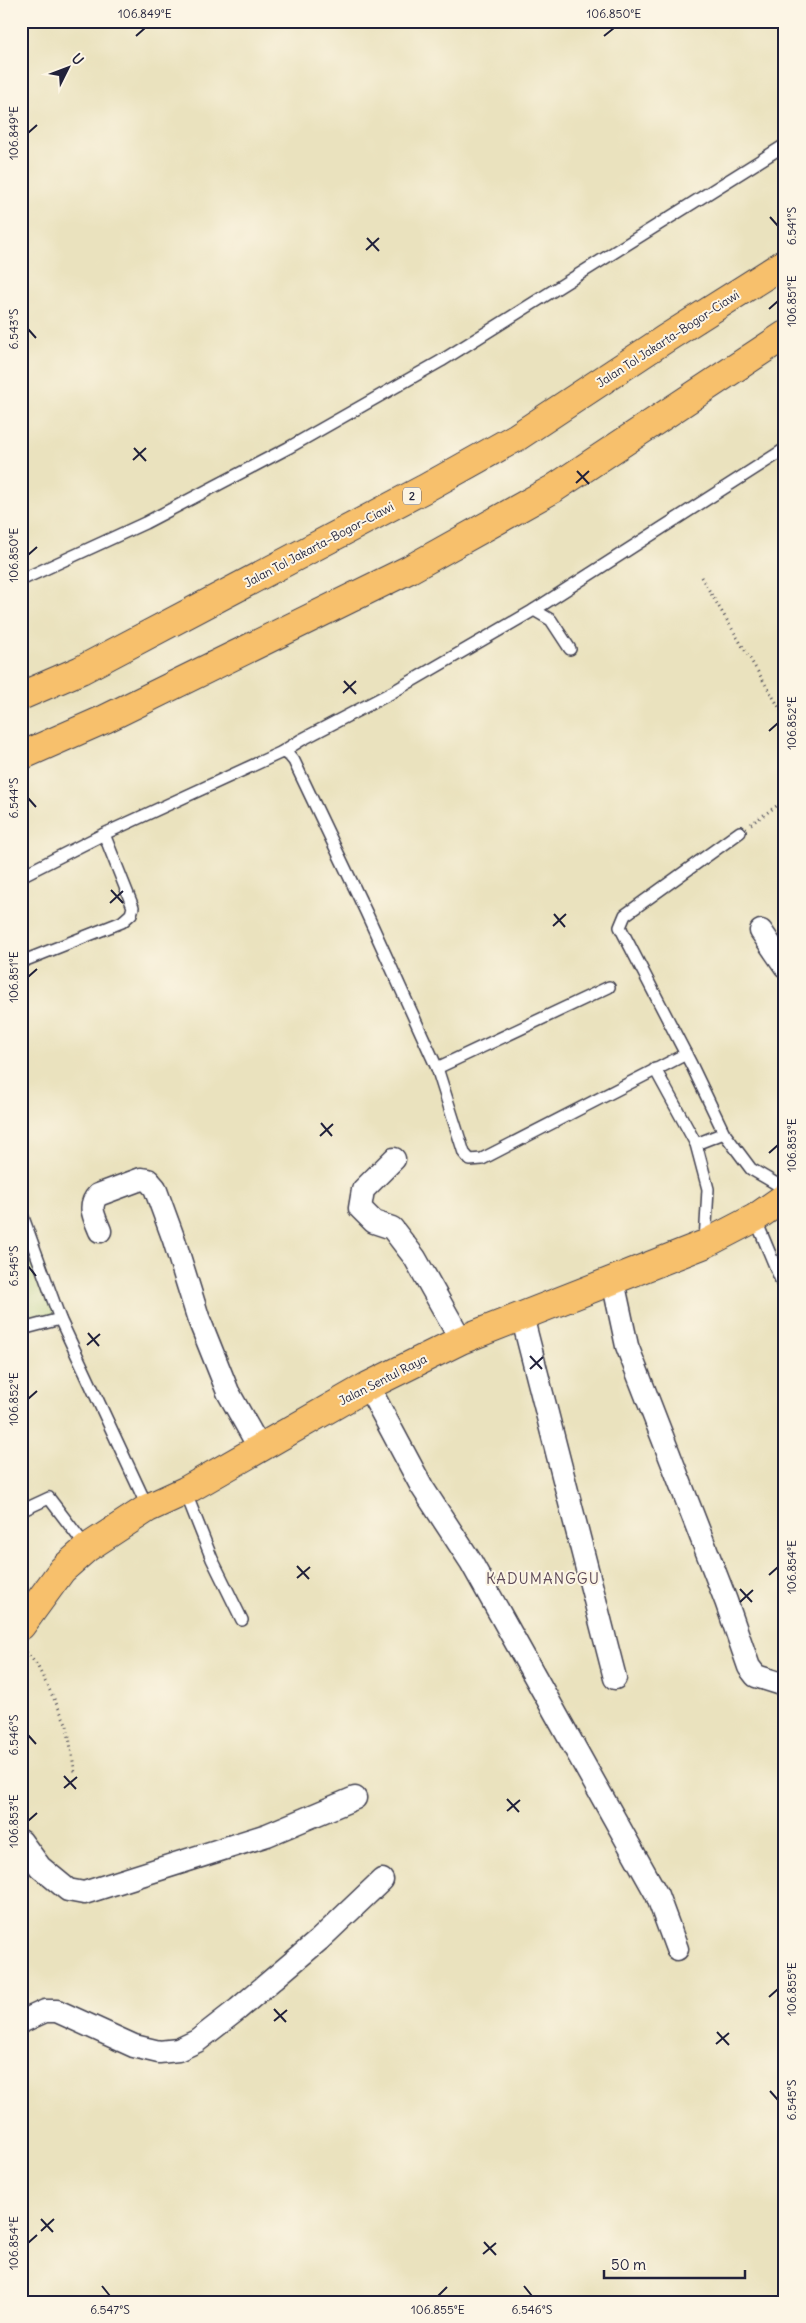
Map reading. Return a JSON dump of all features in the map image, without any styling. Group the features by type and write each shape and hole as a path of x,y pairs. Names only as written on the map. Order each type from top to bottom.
{"main road":[{"name":"Jalan Tol Jakarta–Bogor–Ciawi","path":"21,696 81,670 424,489 517,437 665,339 785,263"},
{"path":"21,756 105,719 410,570 553,489 785,335"},
{"name":"Jalan Sentul Raya","path":"21,1626 62,1570 87,1548 148,1508 185,1491 368,1386 461,1340 705,1244 755,1218 785,1197"}],"street":[{"path":"761,932 785,966"},
{"path":"394,1159 363,1190 360,1208 374,1222 392,1228 415,1258 461,1340"},
{"path":"100,1231 92,1208 93,1200 98,1195 141,1179 148,1180 154,1188 174,1240 198,1317 228,1392 259,1447"},
{"path":"613,1281 627,1346 726,1601 749,1667 756,1676 785,1684"},
{"path":"522,1316 615,1678"},
{"path":"368,1386 422,1487 476,1570 661,1904 677,1949"},
{"path":"21,1841 40,1867 68,1890 84,1893 267,1835 355,1798"},
{"path":"21,2022 45,2011 57,2011 134,2046 159,2052 178,2050 197,2041 238,2009 319,1940 382,1880"}],"lane":[{"path":"21,580 145,523 288,448 432,366 785,146"},
{"path":"21,876 104,834 282,752 300,740 391,693 534,610 785,448"},
{"path":"534,610 551,620 570,649"},
{"path":"282,752 289,755 294,761 366,912 437,1068 464,1153 470,1160 482,1159 686,1054"},
{"path":"740,832 625,916 620,927 686,1054 724,1133 751,1168 785,1189"},
{"path":"21,962 122,922 131,914 133,907 104,834"},
{"path":"437,1068 609,987"},
{"path":"655,1069 696,1144 708,1189 705,1244"},
{"path":"696,1144 724,1133"},
{"path":"21,1212 60,1319 148,1508"},
{"path":"755,1218 785,1290"},
{"path":"26,1328 60,1319"},
{"path":"185,1491 212,1559 242,1620"},
{"path":"21,1511 49,1498 87,1548"}],"path":[{"path":"701,577 785,717"},
{"path":"740,832 785,800"},
{"path":"21,1645 37,1664 67,1725 75,1773"}],"green space":[{"path":"21,1212 60,1319 26,1328 21,1316"}],"district":[{"name":"KADUMANGGU","path":"543,1579"}]}
